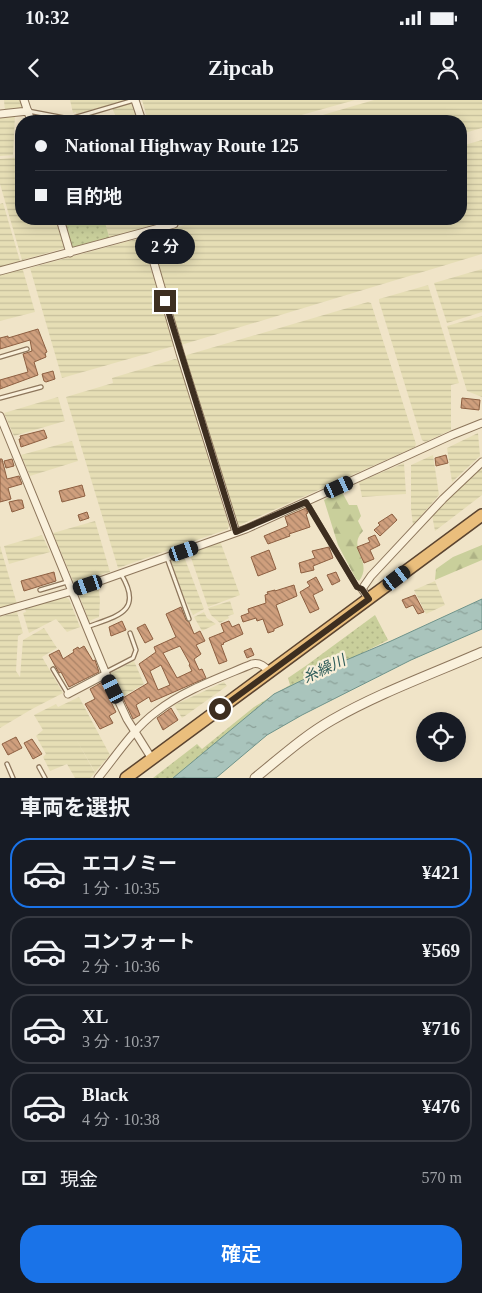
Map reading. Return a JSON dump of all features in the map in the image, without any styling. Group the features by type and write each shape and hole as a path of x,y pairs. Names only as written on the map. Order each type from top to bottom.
{"highway":[{"path":"126,778 270,672 365,594 482,515"}],"street":[{"path":"24,100 29,115"},
{"path":"134,100 140,115"},
{"path":"0,114 28,111"},
{"path":"62,225 70,253"},
{"path":"0,271 170,225"},
{"path":"145,232 180,353 236,532"},
{"path":"0,416 105,674 135,733 152,759"},
{"path":"0,612 71,591 236,532 482,423"},
{"path":"365,594 371,576 442,499 482,462"},
{"path":"255,778 332,720 394,690 482,652"},
{"path":"98,778 154,713 173,700 255,663 263,666 270,672"},
{"path":"68,694 105,674"}],"lane":[{"path":"81,115 134,100"},
{"path":"28,111 52,115"},
{"path":"0,357 27,349"},
{"path":"0,398 41,387"},
{"path":"306,502 357,587 365,594"},
{"path":"167,557 188,619"},
{"path":"86,627 118,615 129,604 131,597 121,573"},
{"path":"40,590 68,582"},
{"path":"105,674 133,658 136,650 130,633"},
{"path":"53,669 68,694"},
{"path":"7,764 13,778"},
{"path":"39,767 45,778"}],"shaded area":[{"path":"4,100 23,100 24,109 5,112"},
{"path":"70,100 127,100 76,114 76,112 73,113"},
{"path":"142,100 355,100 301,115 146,115"},
{"path":"374,100 482,100 482,128 467,132 467,115 323,115"},
{"path":"131,103 132,106 134,105 137,115 115,115 112,108"},
{"path":"15,115 13,155 0,156 0,117"},
{"path":"482,140 482,254 181,345 150,235 184,225 467,225 467,144"},
{"path":"15,158 15,225 58,225 65,248 22,260 0,184 0,159"},
{"path":"3,203 20,261 0,267 0,204"},
{"path":"106,225 157,225 110,240"},
{"path":"142,239 174,346 62,378 30,268"},
{"path":"22,267 35,312 0,321 0,273"},
{"path":"482,269 482,312 447,323 434,283"},
{"path":"428,285 459,383 451,385 451,430 425,442 422,440 379,299"},
{"path":"368,302 371,303 416,444 415,447 240,525 237,524 185,358 187,355"},
{"path":"482,316 482,397 467,391 447,326"},
{"path":"175,359 178,360 229,526 228,529 118,568 66,397 113,383 112,378"},
{"path":"58,397 65,421 14,436 4,413"},
{"path":"478,433 480,456 452,482 447,448"},
{"path":"72,441 78,461 30,476 21,455"},
{"path":"433,455 439,495 413,525 411,465"},
{"path":"404,463 406,494 362,497 359,482"},
{"path":"482,468 482,495 435,531 432,515"},
{"path":"95,521 110,572 74,583 53,533"},
{"path":"42,535 50,552 9,564 4,546"},
{"path":"220,541 240,595 208,607 189,552"},
{"path":"0,546 17,604 0,609"},
{"path":"183,554 204,609 193,615 183,595 170,558"},
{"path":"435,581 445,605 426,614 414,590"},
{"path":"98,585 100,600 99,617 89,621 78,592"},
{"path":"65,597 69,599 80,627 67,632 56,619 29,633 23,613 26,612 25,609"},
{"path":"230,601 234,614 228,616 229,618 220,623 211,615 208,608"},
{"path":"17,612 23,633 18,636 16,671 20,677 23,640 44,628 57,648 42,657 63,693 0,728 0,617"},
{"path":"204,612 207,618 216,624 202,631 194,617"},
{"path":"134,661 144,684 122,697 111,673"},
{"path":"224,682 227,686 182,718 174,705"},
{"path":"79,697 110,755 95,772 76,739 95,773 90,778 75,778 67,764 50,771 43,757 46,754 36,736 43,730 34,715 56,704 58,707"}],"green space":[{"path":"64,225 106,225 110,240 102,239 71,248"},
{"path":"342,492 349,505 357,505 361,516 358,521 363,531 357,544 364,567 359,581 356,579 338,545 324,500 336,493"},
{"path":"482,545 482,560 435,580 436,569 453,557"},
{"path":"375,615 388,640 278,696 178,778 153,778 197,744 202,749 254,707 290,685 288,678"}],"water":[{"path":"482,599 482,629 411,660 302,715 267,735 216,778 173,778 274,694 325,669"}],"building":[{"path":"38,329 47,352 45,353 46,357 34,362 38,375 0,389 0,380 28,372 23,354 32,351 30,340 0,349 0,338 8,336 8,338"},
{"path":"53,371 55,379 44,381 42,374"},
{"path":"462,398 480,400 479,410 461,408"},
{"path":"44,430 47,438 21,447 20,436"},
{"path":"446,455 448,463 436,466 435,458"},
{"path":"0,459 2,459 7,479 19,476 22,484 8,488 11,499 0,502"},
{"path":"12,459 14,466 6,468 4,461"},
{"path":"82,485 85,496 62,502 59,491"},
{"path":"22,500 24,508 12,512 9,502"},
{"path":"306,508 310,527 268,544 264,536 288,526 285,517"},
{"path":"87,512 89,518 80,521 78,515"},
{"path":"392,514 397,520 380,536 374,530 380,525 378,523"},
{"path":"375,535 380,545 370,550 374,559 364,563 357,547 370,542 368,538"},
{"path":"329,547 333,558 313,566 314,570 301,573 299,563 315,558 312,551"},
{"path":"269,550 276,569 258,576 251,557"},
{"path":"54,572 56,581 24,591 21,581"},
{"path":"336,572 340,581 332,585 327,575"},
{"path":"316,577 323,590 313,595 319,609 310,613 300,592 310,586 307,582"},
{"path":"294,585 297,596 276,605 283,625 268,633 263,619 257,621 256,618 243,622 241,616 249,613 248,609 266,603 265,595 268,594 267,592"},
{"path":"415,595 424,612 418,614 413,605 406,608 402,600"},
{"path":"181,607 194,634 200,631 205,641 196,645 201,654 194,659 199,670 202,669 206,678 151,702 149,697 136,705 140,715 133,719 123,698 148,683 139,664 156,652 154,647 176,637 166,614","holes":["180,646 192,671 177,678 163,653","161,665 170,685 158,690 150,671"]},
{"path":"122,621 126,630 111,636 109,627"},
{"path":"229,621 232,627 239,624 243,634 221,645 227,661 219,664 209,638 224,632 221,624"},
{"path":"145,624 153,639 145,643 137,628"},
{"path":"84,646 93,661 95,660 99,672 69,687 49,655 59,650 63,659 74,652 73,650"},
{"path":"251,648 254,655 247,658 244,651"},
{"path":"104,681 105,685 103,686 116,712 109,716 113,723 100,729 85,704 95,699 90,689"},
{"path":"171,708 178,720 163,730 157,718"},
{"path":"16,737 22,748 8,755 2,744"},
{"path":"32,739 42,754 33,759 24,743"}],"route":[{"path":"165,301 236,532 306,502 357,587 362,589 369,599 220,709"}],"water label":[{"name":"糸繰川","path":"324,669"}]}
